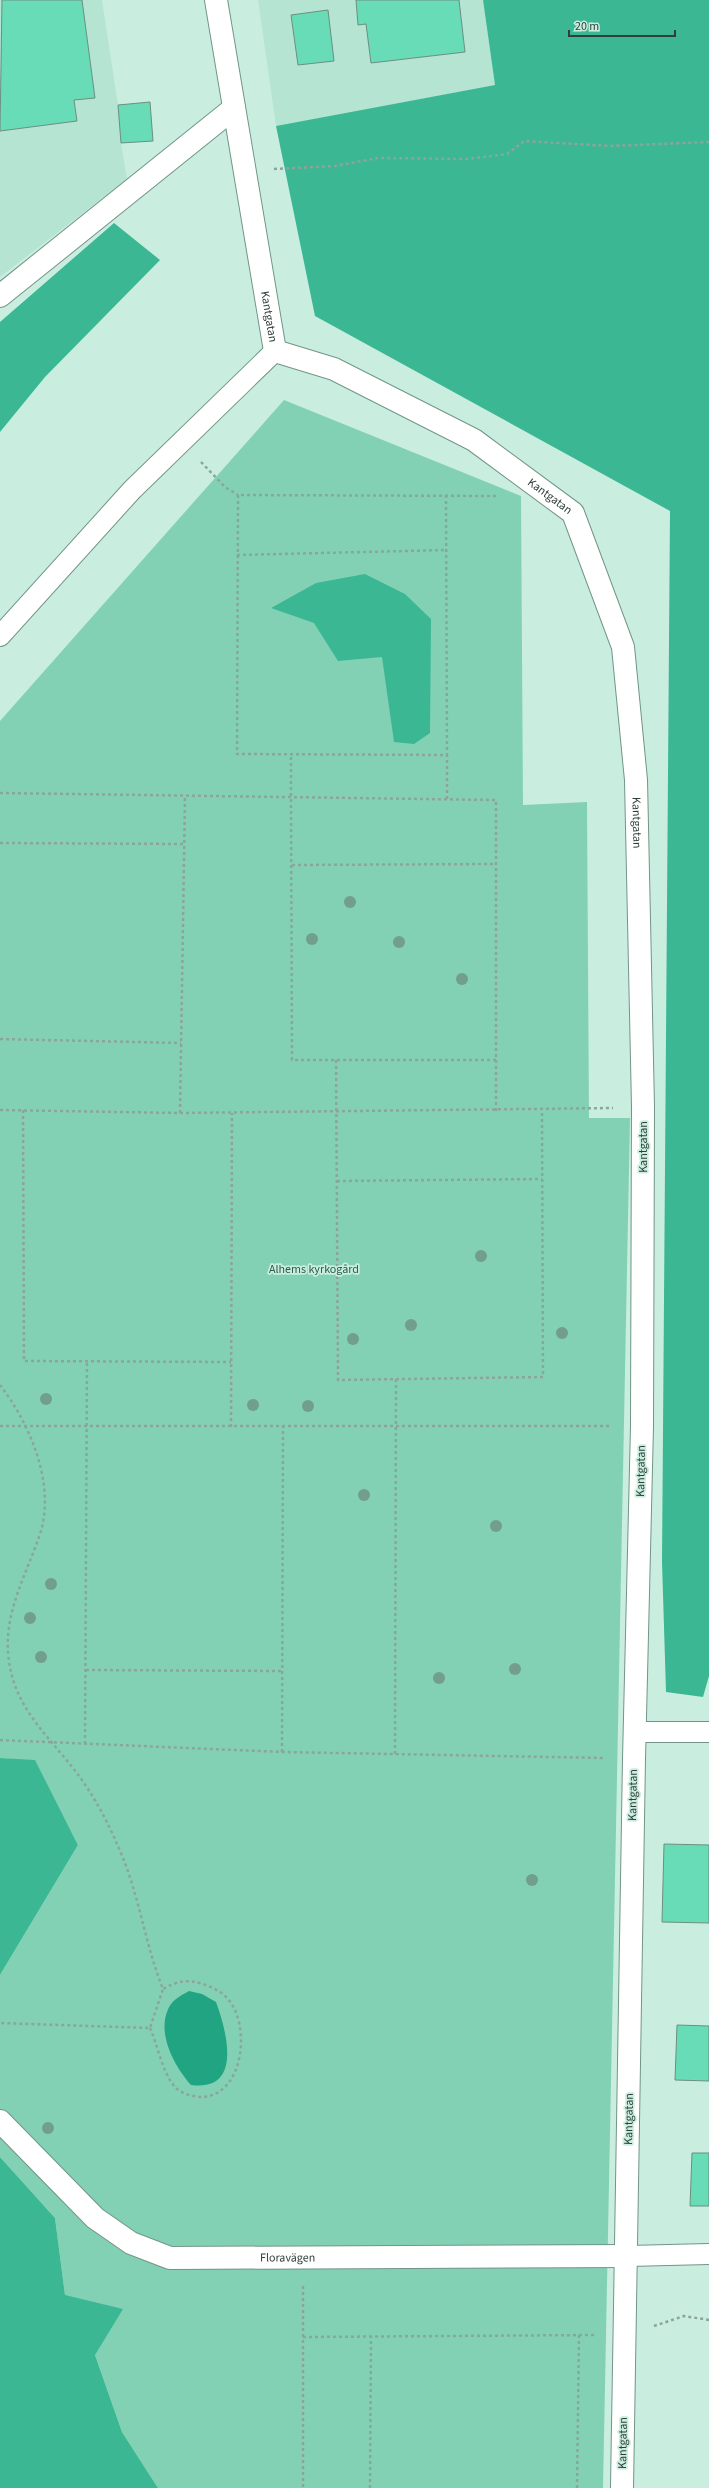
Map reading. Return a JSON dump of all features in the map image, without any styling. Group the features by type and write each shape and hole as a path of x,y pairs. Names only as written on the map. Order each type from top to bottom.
{"street":[{"name":"Kantgatan","path":"216,0 275,351 334,369 474,440 573,513 623,647 636,780 643,1107 642,1426 634,1759 628,2256 622,2488"},
{"path":"0,296 234,108"},
{"name":"Floravägen","path":"0,2121 95,2218 130,2244 170,2258 628,2256"}],"lane":[{"path":"0,636 132,490 275,351"},
{"path":"635,1732 709,1732"},
{"path":"628,2256 709,2254"}],"path":[{"path":"246,176 266,169 335,166 378,158 467,158 507,154 524,141 610,146 709,142"},
{"path":"183,440 225,487 238,495 506,496"},
{"path":"238,495 237,754 447,755"},
{"path":"446,495 447,799"},
{"path":"237,555 447,550"},
{"path":"291,755 292,1060 496,1060"},
{"path":"0,793 496,800 496,1111"},
{"path":"180,1113 185,796"},
{"path":"0,843 184,844"},
{"path":"292,865 496,864"},
{"path":"0,1040 181,1043"},
{"path":"336,1060 338,1380 542,1377 542,1110"},
{"path":"0,1110 232,1113 496,1111 643,1107"},
{"path":"23,1110 24,1361 231,1362"},
{"path":"231,1427 232,1113"},
{"path":"337,1181 542,1179"},
{"path":"85,1744 87,1361"},
{"path":"396,1379 396,1754"},
{"path":"0,1385 13,1403 25,1426 40,1466 44,1511 40,1532 10,1615 7,1641 12,1678 27,1713 86,1786 117,1844 139,1904 157,1974 163,1989 150,2028 175,2087 194,2097 212,2096 230,2081 238,2062 241,2034 236,2012 227,1998 213,1988 193,1981 176,1982 163,1989"},
{"path":"0,1426 642,1426"},
{"path":"282,1752 284,1427"},
{"path":"86,1670 282,1672"},
{"path":"0,1740 282,1752 634,1759"},
{"path":"0,2023 150,2028"},
{"path":"303,2258 303,2488"},
{"path":"303,2337 625,2335 684,2316 709,2320"},
{"path":"370,2488 371,2336"},
{"path":"577,2488 579,2336"}],"shaded area":[{"path":"0,0 102,0 118,105 150,102 153,141 121,143 127,179 0,277"},
{"path":"258,0 483,0 495,85 276,126"},
{"path":"483,0 709,0 709,1676 703,1697 666,1692 662,1562 670,511 315,316 276,126 495,85"},
{"path":"114,223 160,260 45,377 0,432 0,322"},
{"path":"365,574 405,594 431,619 430,733 414,744 394,742 382,657 338,661 314,623 271,608 316,583"},
{"path":"0,1758 35,1760 78,1845 0,1975"},
{"path":"189,1991 202,1994 216,2002 227,2043 225,2070 218,2079 207,2085 191,2085 179,2069 166,2041 165,2021 168,2008 176,1999"},
{"path":"0,2157 55,2218 65,2295 123,2309 95,2355 122,2432 158,2488 0,2488"}],"green space":[{"name":"Alhems kyrkogård","path":"284,400 521,496 523,805 587,802 589,1118 630,1118 603,2488 158,2488 122,2432 95,2355 65,2295 55,2218 0,2157 0,1975 78,1845 35,1761 0,1758 0,721"}],"building":[{"path":"2,0 82,0 95,98 74,100 77,121 0,131"},
{"path":"356,0 459,0 465,52 371,63 366,24 358,25"},
{"path":"328,10 334,61 298,65 291,15"},
{"path":"150,102 153,141 121,143 118,105"},
{"path":"664,1844 709,1845 709,1923 662,1922"},
{"path":"677,2025 709,2026 709,2081 675,2080"},
{"path":"692,2153 709,2153 709,2206 690,2206"}]}
